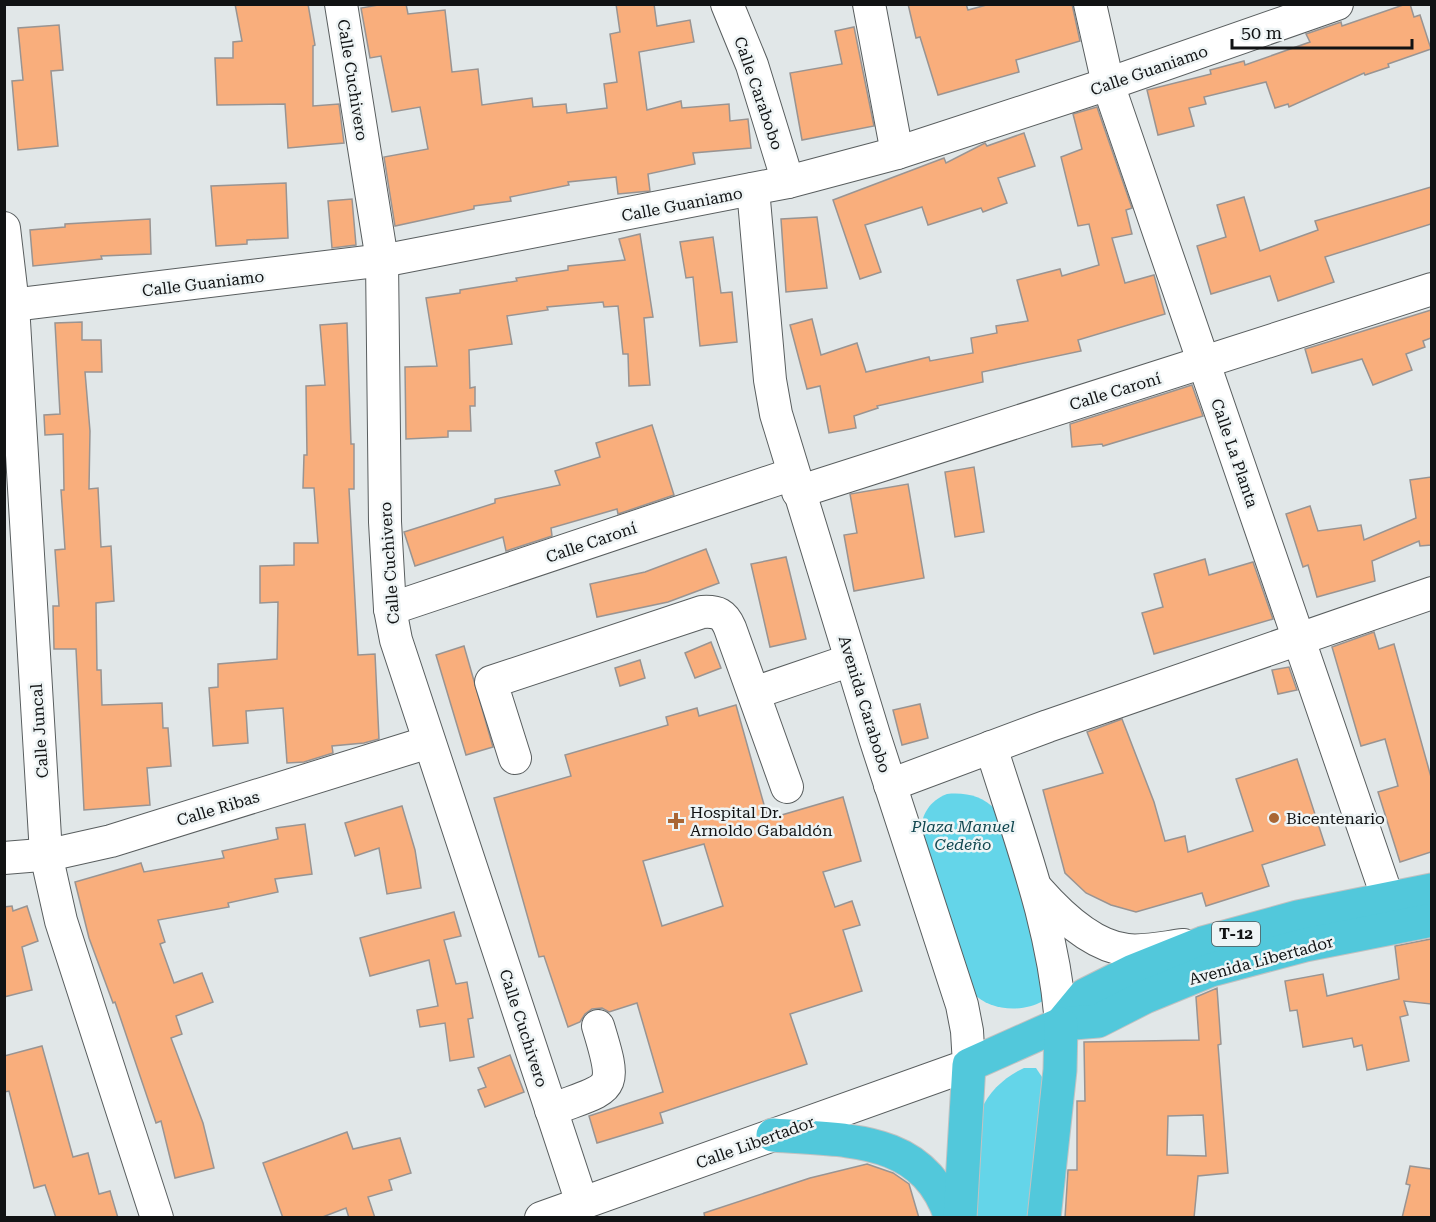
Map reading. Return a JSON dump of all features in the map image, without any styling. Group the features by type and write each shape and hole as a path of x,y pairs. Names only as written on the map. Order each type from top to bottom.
{"highway":[{"name":"Avenida Libertador","path":"1060,1024 1085,995 1133,971 1203,943 1298,918 1431,890"},
{"name":"Avenida Libertador","path":"969,1065 1060,1024 1098,1021 1145,997 1211,970 1305,945 1431,920"},
{"path":"1044,1218 1060,1070 1060,1024"},
{"name":"Avenida Carabobo","path":"960,1218 969,1065"},
{"path":"773,1135 853,1141 892,1150 923,1170 946,1202 951,1218"}],"street":[{"name":"Calle Cuchivero","path":"341,4 382,260 385,522 390,609 396,640 582,1203"},
{"name":"Calle Carabobo","path":"727,4 752,66 788,182"},
{"path":"869,4 897,153"},
{"name":"Calle La Planta","path":"1090,4 1108,84 1388,899"},
{"name":"Calle Guaniamo","path":"9,305 382,260 788,182 897,153 1108,84 1337,4"},
{"name":"Avenida Carabobo","path":"753,189 770,380 776,414 890,785 962,1005 967,1031 969,1065"},
{"name":"Calle Juncal","path":"4,228 46,854 61,921 157,1218"},
{"name":"Calle Caroní","path":"390,609 796,483 1204,363 1431,289"},
{"path":"890,785 991,747 1431,593"},
{"path":"515,758 491,682 702,612 715,612 726,617 787,787"},
{"path":"754,693 851,660"},
{"name":"Calle Ribas","path":"4,858 46,854 111,842 429,742"},
{"path":"991,747 1035,887 1056,967 1060,1024"},
{"path":"1035,887 1056,910 1078,927 1104,942 1125,950 1146,950 1203,943"},
{"path":"551,1110 598,1092 608,1081 610,1066 598,1026"},
{"name":"Calle Libertador","path":"541,1218 969,1065"}],"green space":[{"name":"Plaza Manuel Cedeño","path":"947,794 973,796 985,801 996,810 1047,974 1043,1001 1035,1005 1016,1008 996,1006 987,1003 972,992 921,835 922,822 927,810 935,801"},
{"path":"1024,1068 1036,1068 1044,1080 1032,1217 972,1218 981,1110 999,1085"}],"building":[{"path":"235,4 308,4 315,45 313,46 313,106 339,104 344,143 288,148 285,104 217,105 215,58 233,58 233,42 242,41"},
{"path":"384,4 406,4 408,14 445,10 452,72 478,69 482,105 532,98 533,107 566,104 567,113 607,108 604,84 617,82 610,34 620,32 616,4 654,4 657,26 690,20 694,42 639,52 647,110 681,101 682,108 729,104 730,121 748,119 751,148 693,153 695,164 648,174 650,191 618,194 616,177 568,182 569,185 510,197 511,201 474,206 474,209 395,226 384,157 428,149 420,107 392,112 381,56 370,58 361,8"},
{"path":"908,4 966,4 968,10 990,4 1072,4 1080,41 1016,60 1019,72 938,95 920,37 916,38"},
{"path":"1410,4 1414,17 1420,15 1431,49 1388,64 1389,67 1365,75 1364,73 1289,107 1288,104 1275,108 1266,82 1204,97 1206,104 1189,108 1194,126 1158,135 1147,90 1211,74 1210,70 1244,61 1245,65 1310,42 1306,34 1341,22 1342,26"},
{"path":"59,25 63,70 51,71 58,146 18,150 12,81 23,80 18,28"},
{"path":"854,27 874,126 802,140 790,73 842,64 835,31"},
{"path":"1097,107 1132,208 1126,210 1132,234 1112,238 1125,283 1154,275 1165,314 1078,340 1081,351 982,372 983,382 877,406 878,408 854,416 856,428 829,433 820,386 807,389 790,325 812,319 821,355 857,343 866,372 929,357 930,361 973,353 971,338 997,333 996,326 1028,321 1017,280 1060,269 1062,276 1099,265 1089,224 1078,226 1061,157 1082,149 1073,114"},
{"path":"1024,133 1035,166 998,178 1007,203 983,212 981,208 928,225 922,207 865,225 881,272 860,279 833,200 944,158 946,163 985,143 987,146"},
{"path":"286,183 288,238 247,240 247,244 216,246 211,186"},
{"path":"1431,187 1431,224 1325,257 1334,282 1278,301 1270,276 1211,294 1197,246 1226,237 1217,205 1244,197 1260,251 1318,230 1315,221"},
{"path":"352,199 356,245 332,248 328,201"},
{"path":"817,217 827,288 786,292 781,219"},
{"path":"150,219 151,254 101,256 102,259 33,266 30,230 65,227 65,224"},
{"path":"640,234 653,317 644,318 650,385 629,386 628,354 623,354 618,306 604,307 603,302 547,307 548,310 507,316 512,344 469,350 470,388 475,387 475,406 470,406 471,431 448,431 448,437 406,439 405,367 437,366 426,298 517,281 516,278 568,270 568,266 625,260 619,239"},
{"path":"713,237 721,293 732,292 737,342 700,346 693,277 686,278 680,242"},
{"path":"1431,310 1431,338 1423,341 1425,347 1406,354 1412,370 1373,385 1362,359 1312,373 1305,349"},
{"path":"82,322 82,340 101,340 102,372 85,372 90,431 89,489 98,488 101,547 111,546 114,601 96,603 97,670 101,670 102,705 162,703 163,728 168,728 171,766 147,768 150,805 84,810 76,649 54,649 53,606 59,606 55,550 65,549 61,490 64,490 63,434 45,435 44,415 60,414 55,323"},
{"path":"347,323 351,444 354,444 354,489 349,489 358,655 375,654 379,739 332,746 333,753 304,762 287,763 283,708 246,711 248,743 213,746 209,688 218,687 218,664 277,659 278,602 260,603 260,566 294,565 294,543 318,543 314,488 303,488 304,455 307,455 306,386 325,385 320,325"},
{"path":"1192,385 1203,416 1103,446 1102,444 1072,447 1070,424"},
{"path":"652,425 674,495 618,514 617,509 551,528 552,536 506,551 503,537 415,566 404,532 495,503 495,499 560,485 555,471 600,457 596,443"},
{"path":"974,467 984,532 955,537 945,472"},
{"path":"1431,477 1431,545 1420,546 1419,541 1372,561 1375,581 1317,597 1308,565 1303,567 1286,514 1310,506 1318,531 1361,525 1364,540 1416,518 1410,480"},
{"path":"908,484 924,578 854,591 844,535 857,533 850,494"},
{"path":"706,549 719,583 668,602 597,617 590,584 645,572"},
{"path":"786,557 806,639 770,647 751,564"},
{"path":"1205,559 1209,575 1253,562 1273,619 1154,654 1142,613 1163,607 1154,574"},
{"path":"1374,632 1379,649 1394,644 1431,777 1431,852 1400,862 1378,792 1398,786 1385,739 1361,746 1332,647"},
{"path":"711,642 721,668 695,678 685,653"},
{"path":"464,646 493,747 466,755 436,655"},
{"path":"640,660 645,678 620,686 615,668"},
{"path":"1289,667 1297,690 1278,694 1272,670"},
{"path":"920,704 928,738 902,745 893,710"},
{"path":"736,705 768,819 843,797 861,861 823,872 835,907 852,901 860,925 843,930 862,991 790,1014 807,1064 660,1113 663,1123 597,1143 589,1116 663,1092 637,1003 609,1012 602,1008 592,1009 580,1022 568,1027 544,956 539,957 494,798 571,776 565,755 668,725 666,717 697,708 699,716","holes":["704,844 723,906 662,926 643,861"]},
{"path":"1122,719 1154,802 1165,841 1185,836 1188,852 1253,831 1236,779 1297,759 1325,845 1262,865 1269,886 1206,906 1202,893 1136,912 1111,905 1086,893 1065,873 1043,790 1103,773 1087,732"},
{"path":"402,806 415,850 421,888 387,894 379,848 355,856 345,823"},
{"path":"305,824 312,874 275,879 278,892 228,903 229,907 158,920 165,942 160,944 174,983 202,973 213,1002 176,1016 182,1034 171,1038 203,1123 214,1168 175,1178 161,1121 156,1123 115,1002 113,1003 89,938 75,882 141,863 144,872 224,858 222,851 278,839 276,828"},
{"path":"12,906 13,911 27,906 38,941 22,947 32,990 4,997 4,907"},
{"path":"454,912 461,936 444,940 456,984 467,982 473,1018 468,1019 474,1057 450,1061 445,1023 420,1027 417,1010 438,1006 429,960 370,976 360,938"},
{"path":"1431,939 1431,1004 1404,1001 1408,1015 1400,1017 1409,1061 1367,1070 1362,1045 1354,1047 1352,1038 1303,1047 1297,1010 1290,1011 1285,981 1323,974 1327,996 1399,979 1395,946"},
{"path":"1217,988 1221,1044 1218,1045 1228,1173 1198,1176 1194,1218 1065,1218 1068,1170 1077,1170 1077,1101 1085,1101 1084,1042 1199,1040 1196,997","holes":["1203,1115 1206,1156 1167,1155 1168,1116"]},
{"path":"42,1046 73,1157 88,1153 99,1194 110,1191 118,1218 56,1218 45,1185 34,1188 9,1091 4,1092 4,1056"},
{"path":"510,1055 524,1092 485,1107 478,1090 486,1087 478,1068"},
{"path":"347,1132 353,1149 400,1138 411,1173 389,1180 392,1190 368,1197 375,1218 349,1218 346,1208 320,1218 283,1218 263,1163"},
{"path":"867,1164 893,1173 909,1184 919,1218 705,1218 704,1213 810,1178"},
{"path":"1410,1166 1431,1169 1431,1218 1402,1218 1410,1185 1406,1184"}],"place":[{"name":"Bicentenario","path":"1274,818"},
{"name":"Hospital Dr. Arnoldo Gabaldón","path":"676,821"}]}
